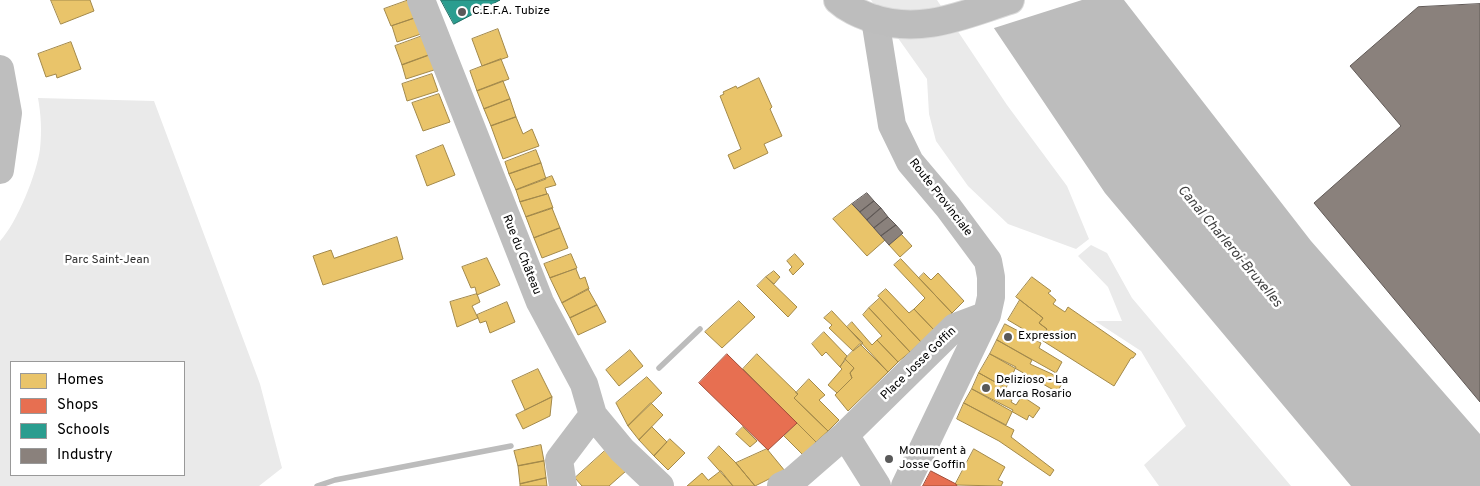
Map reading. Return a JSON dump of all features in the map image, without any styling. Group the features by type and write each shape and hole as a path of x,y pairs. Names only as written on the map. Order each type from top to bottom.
{"main road":[{"path":"838,0 850,10 890,24 918,26 937,23 1010,0"}],"street":[{"name":"Rue du Château","path":"421,0 540,302 584,384 593,414 622,450 660,486"},
{"name":"Route Provinciale","path":"875,19 892,125 910,162 948,206 988,261 991,278 991,297 987,315"},
{"path":"0,70 8,113 0,170"},
{"name":"Place Josse Goffin","path":"781,486 792,481 845,436 955,327 987,315"},
{"name":"Place Josse Goffin","path":"905,486 987,315"},
{"path":"563,486 558,460 593,414"},
{"path":"845,436 877,486"}],"green space":[{"path":"871,0 937,0 1007,105 1067,186 1089,239 1076,249 1008,224 968,186 936,141 929,114 927,79"},
{"name":"Parc Saint-Jean","path":"38,98 154,101 260,384 282,468 259,486 0,486 0,241 19,210 35,171 41,142"},
{"path":"1091,245 1107,253 1132,298 1291,486 1159,486 1144,465 1186,426 1141,351 1095,321 1122,321 1108,287 1078,256"}],"water":[{"name":"Canal Charleroi-Bruxelles","path":"975,0 1124,0 1311,241 1480,434 1480,486 1351,486 1105,193"}],"pier":[{"path":"972,0 1082,0 991,29"}],"building: Homes":[{"path":"51,0 90,0 94,11 61,24"},
{"path":"409,0 418,17 391,26 384,9"},
{"path":"418,17 424,33 397,42 392,26"},
{"path":"498,29 508,57 482,66 472,39"},
{"path":"425,35 432,54 402,65 395,46"},
{"path":"71,42 81,69 57,78 56,74 46,77 38,54"},
{"path":"432,54 437,69 406,79 402,65"},
{"path":"501,59 509,79 477,91 470,71"},
{"path":"432,74 438,91 407,101 402,84"},
{"path":"759,78 782,136 764,144 768,153 734,169 728,155 741,149 720,96 724,94 723,92 736,86 737,88"},
{"path":"503,81 510,99 484,109 477,91"},
{"path":"439,94 450,122 423,131 412,103"},
{"path":"510,99 516,117 491,126 484,109"},
{"path":"516,117 523,134 532,129 539,146 503,159 491,126"},
{"path":"443,145 455,175 427,186 416,156"},
{"path":"536,150 541,163 509,174 505,162"},
{"path":"541,163 546,179 516,190 509,174"},
{"path":"552,176 556,185 545,188 547,194 520,202 516,190"},
{"path":"548,194 553,208 526,217 520,202"},
{"path":"852,204 885,240 867,256 833,219"},
{"path":"552,208 560,228 534,238 526,217"},
{"path":"560,228 568,248 542,258 534,238"},
{"path":"901,234 912,246 900,257 889,245"},
{"path":"397,237 403,259 323,285 313,256 331,250 334,258"},
{"path":"571,254 577,268 550,278 544,264"},
{"path":"795,254 804,264 793,275 789,270 792,267 787,261"},
{"path":"487,258 500,285 477,295 475,287 471,288 462,267"},
{"path":"901,259 952,313 934,330 914,309 925,298 894,265"},
{"path":"576,269 580,279 585,277 589,289 562,303 550,278"},
{"path":"774,271 780,277 774,284 766,277"},
{"path":"924,273 931,280 938,273 964,301 952,313 919,278"},
{"path":"766,277 797,307 788,317 757,286"},
{"path":"1032,277 1051,291 1048,293 1056,300 1053,304 1065,312 1068,307 1136,354 1131,358 1114,386 1040,339 1047,329 1039,323 1043,318 1016,297"},
{"path":"588,289 597,305 570,318 562,303"},
{"path":"886,289 909,313 914,309 934,330 921,342 878,296"},
{"path":"477,294 480,302 472,306 478,318 457,327 450,302"},
{"path":"880,298 921,342 910,352 869,308"},
{"path":"1020,300 1043,318 1039,323 1047,329 1040,339 1008,320"},
{"path":"739,301 755,317 722,348 705,332"},
{"path":"507,302 515,322 490,333 486,321 480,323 477,315"},
{"path":"597,305 606,322 578,335 570,318"},
{"path":"869,308 910,352 898,362 877,340 882,336 863,315"},
{"path":"832,311 863,343 853,351 829,328 832,325 824,318"},
{"path":"852,322 872,345 877,340 898,362 888,372 847,327"},
{"path":"1005,324 1041,343 1039,348 1062,362 1056,373 997,340"},
{"path":"824,332 847,356 840,367 826,352 822,356 812,344"},
{"path":"997,340 1032,360 1030,364 1052,374 1063,382 1057,392 990,354"},
{"path":"860,344 888,372 848,411 835,395 852,378 850,373 854,368 845,359"},
{"path":"630,350 643,366 619,386 606,370"},
{"path":"757,354 798,394 794,398 828,431 816,442 743,369"},
{"path":"990,354 1016,367 1006,388 979,373"},
{"path":"846,360 854,368 850,373 852,378 837,393 828,385 842,369 840,367"},
{"path":"538,369 552,397 525,410 512,381"},
{"path":"979,373 1004,387 1000,395 1012,400 1011,402 1016,405 1022,396 1040,408 1033,418 1029,415 1027,420 972,389"},
{"path":"647,377 662,393 628,426 616,403"},
{"path":"809,379 825,395 819,400 839,420 828,431 794,398 798,394 796,393"},
{"path":"972,389 1013,410 1006,425 964,403"},
{"path":"552,397 550,416 523,429 516,415"},
{"path":"651,403 663,415 639,440 628,426"},
{"path":"964,403 1014,430 1011,437 1054,470 1050,476 999,441 957,419"},
{"path":"797,423 816,442 803,455 784,436"},
{"path":"652,427 667,442 654,456 639,440"},
{"path":"743,427 757,441 750,447 736,434"},
{"path":"670,439 685,453 668,470 654,456"},
{"path":"541,445 544,461 518,466 514,451"},
{"path":"719,446 755,486 733,486 708,458"},
{"path":"607,449 626,471 609,486 582,486 575,478"},
{"path":"767,449 785,471 755,486 736,463"},
{"path":"974,449 1005,467 998,480 1003,482 1001,486 955,485"},
{"path":"544,461 546,478 520,484 518,466"},
{"path":"721,471 733,486 687,486 702,473 708,480"},
{"path":"546,478 547,486 520,486 520,484"}],"building: Shops":[{"path":"727,354 797,423 768,450 699,383"},
{"path":"931,471 956,484 957,486 923,486"}],"building: Schools":[{"name":"C.E.F.A. Tubize","path":"441,0 500,0 454,24"}],"building: Industry":[{"path":"1480,4 1480,402 1314,203 1401,126 1350,66 1418,7"},
{"path":"867,193 874,201 860,212 852,204"},
{"path":"874,201 881,208 867,220 860,212"},
{"path":"881,208 888,217 874,228 867,220"},
{"path":"888,217 896,225 881,236 874,228"},
{"path":"896,225 903,233 889,245 881,236"}],"waterway":[{"path":"659,368 700,329"},
{"path":"317,486 335,480 511,446"}],"place":[{"name":"C.E.F.A. Tubize","path":"462,12"},
{"name":"Expression","path":"1008,337"},
{"name":"Delizioso - La Marca Rosario","path":"986,388"},
{"name":"Monument à Josse Goffin","path":"889,459"}]}
